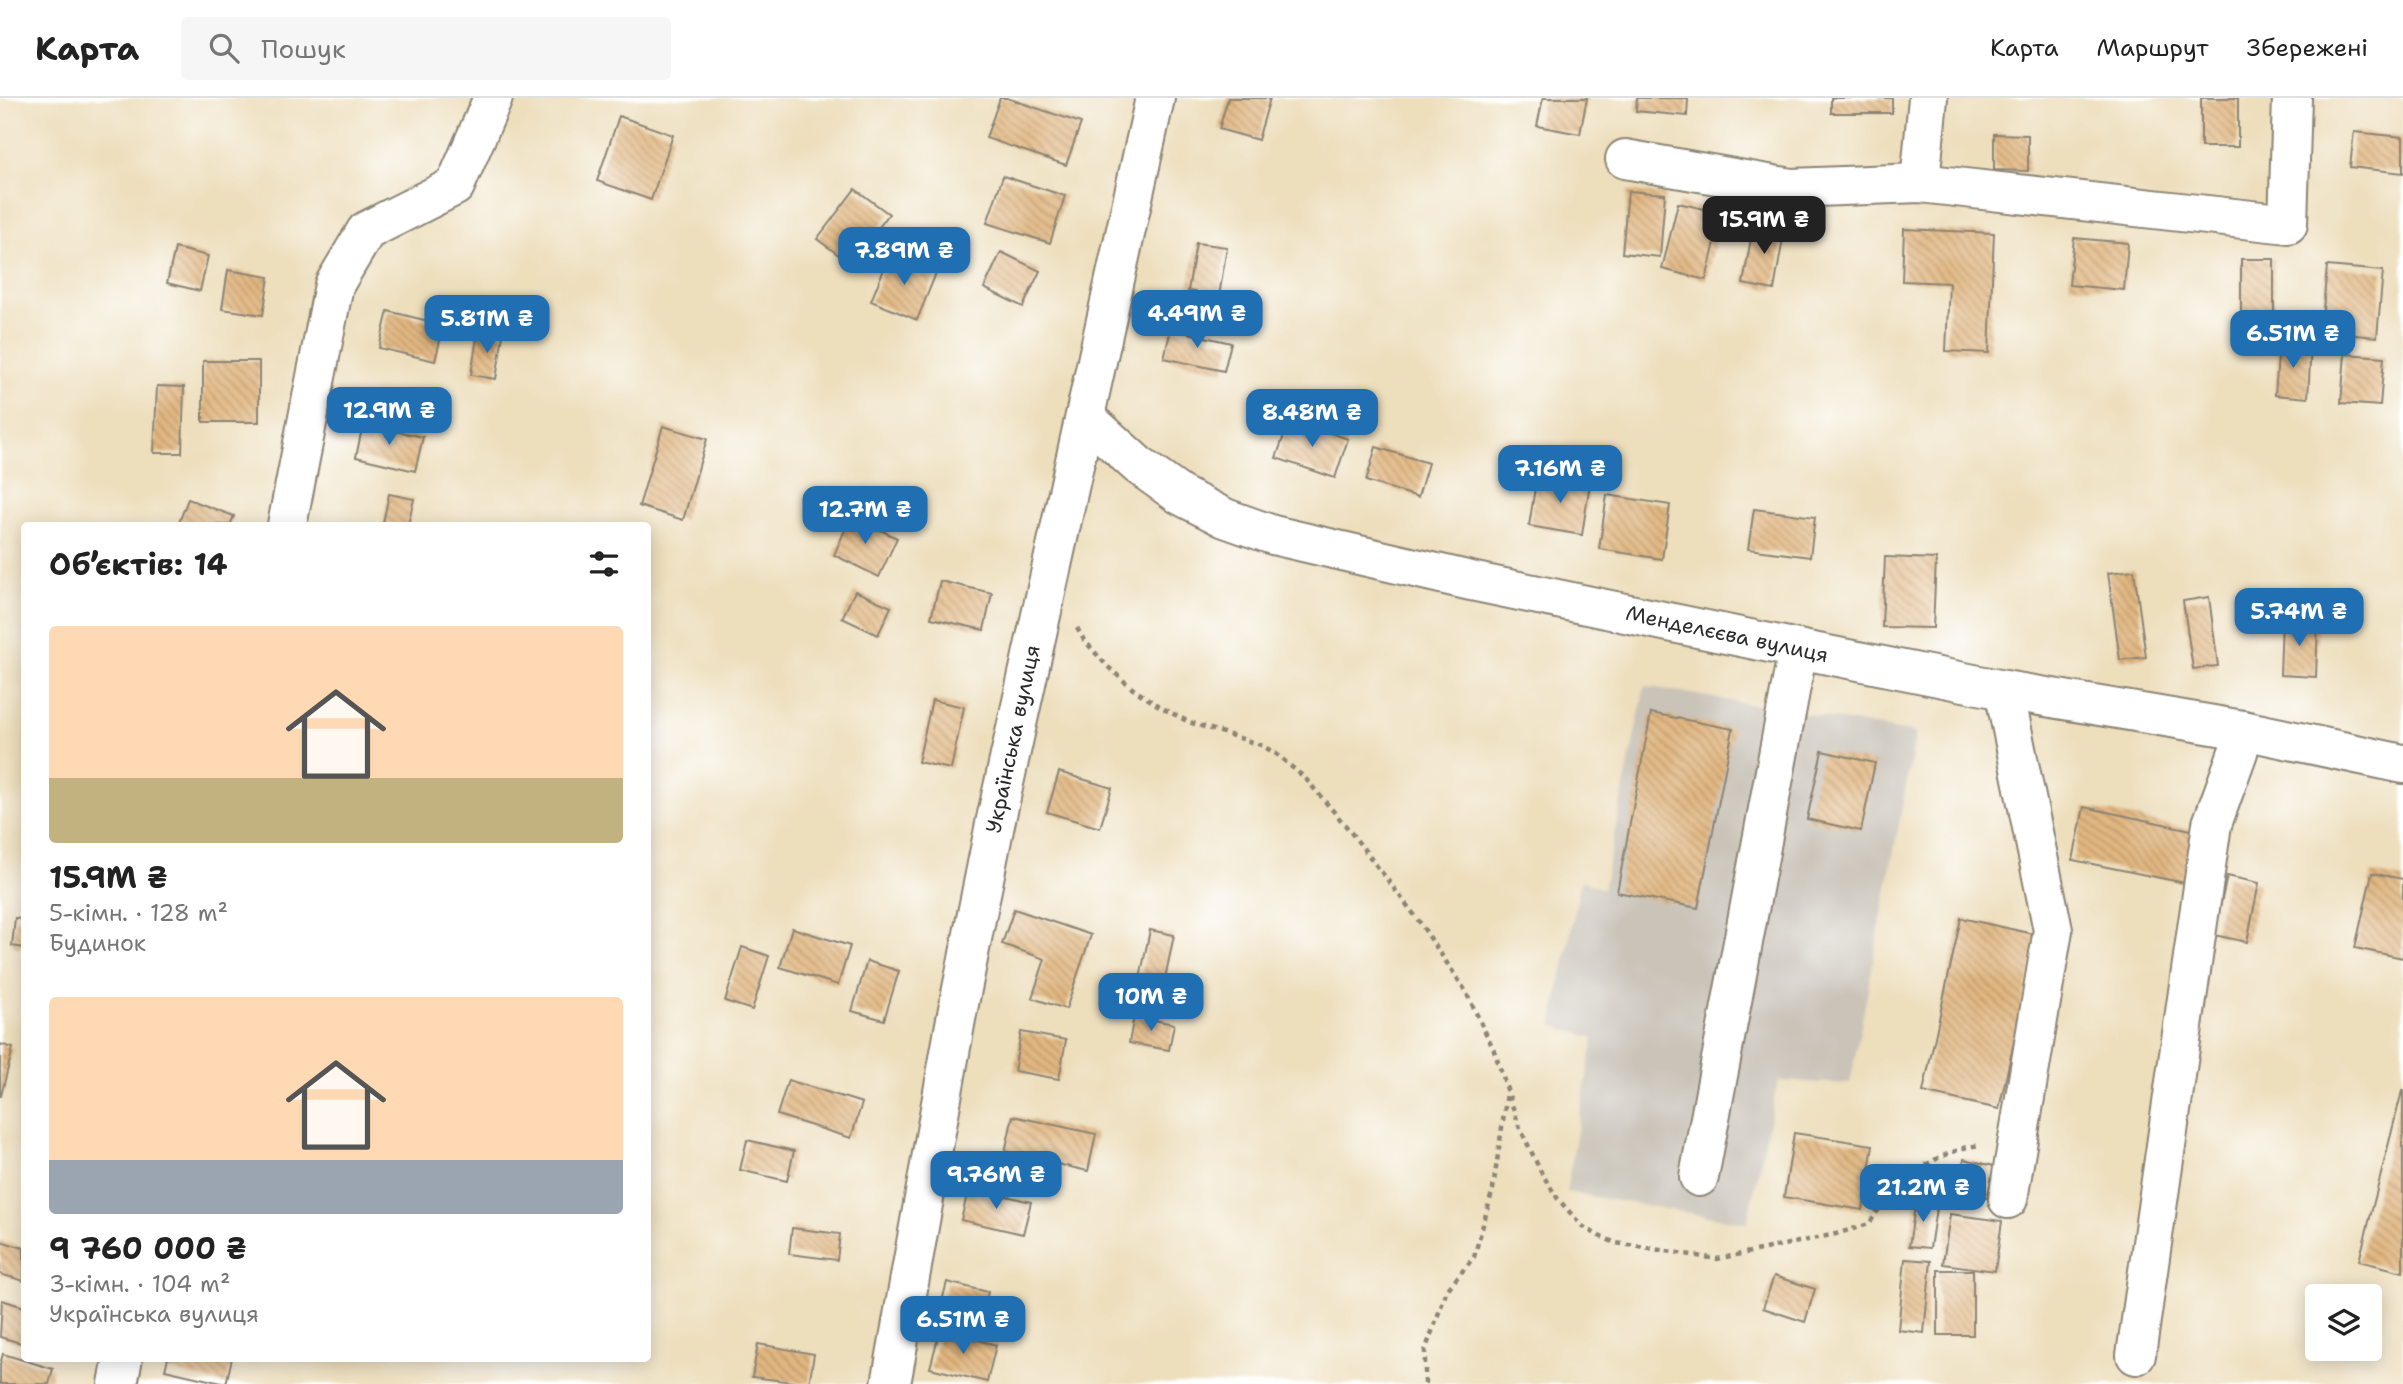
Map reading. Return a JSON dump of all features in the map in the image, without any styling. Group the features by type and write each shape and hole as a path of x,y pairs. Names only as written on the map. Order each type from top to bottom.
{"street":[{"path":"288,522 334,285 366,231 456,186 493,98"},
{"name":"Українська вулиця","path":"891,1384 961,993 995,824 1155,98"},
{"path":"1920,183 1928,98"},
{"path":"1625,159 1791,188 1920,183 2288,224 2292,98"},
{"name":"Менделєєва вулиця","path":"1085,417 1138,465 1180,495 1225,518 1272,535 1471,581 1798,649 2004,690 2243,730 2403,764"},
{"path":"1699,1177 1798,649"},
{"path":"2004,690 2053,930 2008,1199"},
{"path":"2136,1355 2212,824 2238,752 2243,730"},
{"path":"118,1384 122,1362"}],"path":[{"path":"1049,581 1084,640 1107,666 1133,689 1189,722 1261,745 1305,778 1375,862 1465,990 1494,1049 1519,1126 1542,1174 1558,1199 1582,1226 1599,1236 1616,1243 1717,1259 1812,1239 1869,1224 1898,1186 1917,1170 1938,1158 1963,1148 1991,1142 2018,1141"},
{"path":"1425,1384 1425,1351 1447,1290 1474,1257 1487,1212 1493,1189 1507,1092"}],"shaded area":[{"path":"1645,686 1916,733 1850,1084 1778,1081 1747,1223 1566,1192 1594,1038 1552,1025 1581,880 1603,889"}],"building":[{"path":"1000,98 1081,123 1066,165 986,138"},
{"path":"1228,98 1270,98 1258,140 1219,129"},
{"path":"1543,98 1587,98 1580,134 1537,126"},
{"path":"1637,98 1688,98 1687,116 1636,111"},
{"path":"1831,98 1892,98 1892,113 1831,113"},
{"path":"2201,98 2238,98 2238,147 2201,147"},
{"path":"619,116 673,135 651,200 597,181"},
{"path":"2354,132 2403,137 2403,173 2350,167"},
{"path":"1994,134 2028,135 2028,171 1994,170"},
{"path":"1003,176 1065,196 1050,243 987,223"},
{"path":"855,189 889,214 851,264 817,239"},
{"path":"1628,191 1665,194 1660,257 1622,253"},
{"path":"1678,203 1722,213 1706,280 1662,269"},
{"path":"1754,221 1785,227 1774,290 1743,284"},
{"path":"1904,229 1994,233 1989,353 1946,351 1949,283 1902,281"},
{"path":"2074,238 2128,243 2124,290 2069,285"},
{"path":"1196,243 1227,247 1219,296 1188,291"},
{"path":"175,248 208,256 200,291 167,283"},
{"path":"1001,252 1040,271 1023,307 984,288"},
{"path":"890,254 936,273 917,320 871,301"},
{"path":"2241,259 2274,259 2274,319 2241,319"},
{"path":"2327,266 2383,271 2377,337 2321,332"},
{"path":"228,270 269,277 263,315 222,309"},
{"path":"388,311 444,325 435,361 379,348"},
{"path":"1171,329 1231,343 1224,371 1164,358"},
{"path":"478,331 503,335 496,379 471,375"},
{"path":"2279,343 2311,345 2308,398 2275,395"},
{"path":"2345,354 2384,357 2380,406 2341,403"},
{"path":"203,361 259,361 259,422 203,422"},
{"path":"157,386 184,387 182,453 154,453"},
{"path":"1290,419 1348,439 1335,478 1276,458"},
{"path":"363,424 423,437 415,471 356,457"},
{"path":"663,426 707,439 683,520 639,506"},
{"path":"1376,447 1428,463 1418,497 1366,481"},
{"path":"1537,475 1590,483 1582,535 1529,526"},
{"path":"389,494 414,499 409,522 383,522"},
{"path":"1607,495 1670,505 1662,559 1599,549"},
{"path":"188,499 234,516 231,522 179,522"},
{"path":"1754,509 1815,517 1810,557 1748,549"},
{"path":"851,516 897,538 879,577 834,555"},
{"path":"1885,557 1936,559 1933,628 1882,627"},
{"path":"2134,570 2146,657 2120,660 2108,573"},
{"path":"940,581 992,593 984,630 931,618"},
{"path":"855,591 891,607 878,635 842,618"},
{"path":"2209,597 2218,666 2193,669 2183,601"},
{"path":"2282,619 2318,621 2316,677 2280,675"},
{"path":"932,700 964,707 951,769 918,762"},
{"path":"1651,713 1733,729 1698,908 1617,892"},
{"path":"1822,751 1875,763 1861,831 1807,819"},
{"path":"1059,772 1112,788 1100,828 1047,812"},
{"path":"2084,807 2196,831 2185,883 2073,860"},
{"path":"2372,873 2403,879 2403,958 2355,948"},
{"path":"2227,876 2259,883 2247,942 2214,935"},
{"path":"1014,909 1091,935 1066,1009 1032,998 1045,959 1002,944"},
{"path":"15,918 21,919 21,948 12,946"},
{"path":"1961,918 2038,935 1999,1109 1923,1092"},
{"path":"792,928 850,946 838,985 780,967"},
{"path":"1150,930 1174,935 1161,998 1137,993"},
{"path":"742,947 769,956 752,1010 725,1001"},
{"path":"867,961 899,971 884,1020 852,1011"},
{"path":"1134,1016 1174,1024 1169,1050 1129,1043"},
{"path":"1021,1032 1066,1040 1059,1079 1014,1071"},
{"path":"0,1044 13,1048 1,1096 0,1096"},
{"path":"788,1080 862,1103 851,1138 777,1115"},
{"path":"2403,1091 2403,1272 2359,1261"},
{"path":"1013,1116 1096,1134 1088,1171 1005,1152"},
{"path":"1794,1133 1873,1145 1863,1210 1784,1197"},
{"path":"747,1140 794,1151 787,1181 740,1170"},
{"path":"1964,1159 1994,1166 1987,1198 1957,1192"},
{"path":"969,1187 1031,1202 1023,1234 961,1220"},
{"path":"1916,1199 1937,1202 1930,1248 1909,1246"},
{"path":"1950,1214 2002,1221 1995,1271 1943,1264"},
{"path":"792,1228 840,1234 837,1260 789,1254"},
{"path":"0,1241 21,1247 21,1280 0,1274"},
{"path":"1905,1259 1931,1261 1924,1333 1898,1330"},
{"path":"1938,1270 1973,1270 1973,1335 1938,1335"},
{"path":"1774,1276 1815,1289 1805,1322 1763,1308"},
{"path":"947,1282 988,1292 981,1319 940,1309"},
{"path":"2,1300 21,1306 21,1343 0,1337"},
{"path":"940,1330 996,1345 987,1382 930,1368"},
{"path":"758,1344 814,1354 809,1384 752,1377"},
{"path":"3,1354 21,1359 21,1362 53,1369 49,1384 0,1384"},
{"path":"167,1362 231,1362 226,1384 165,1370"}]}
